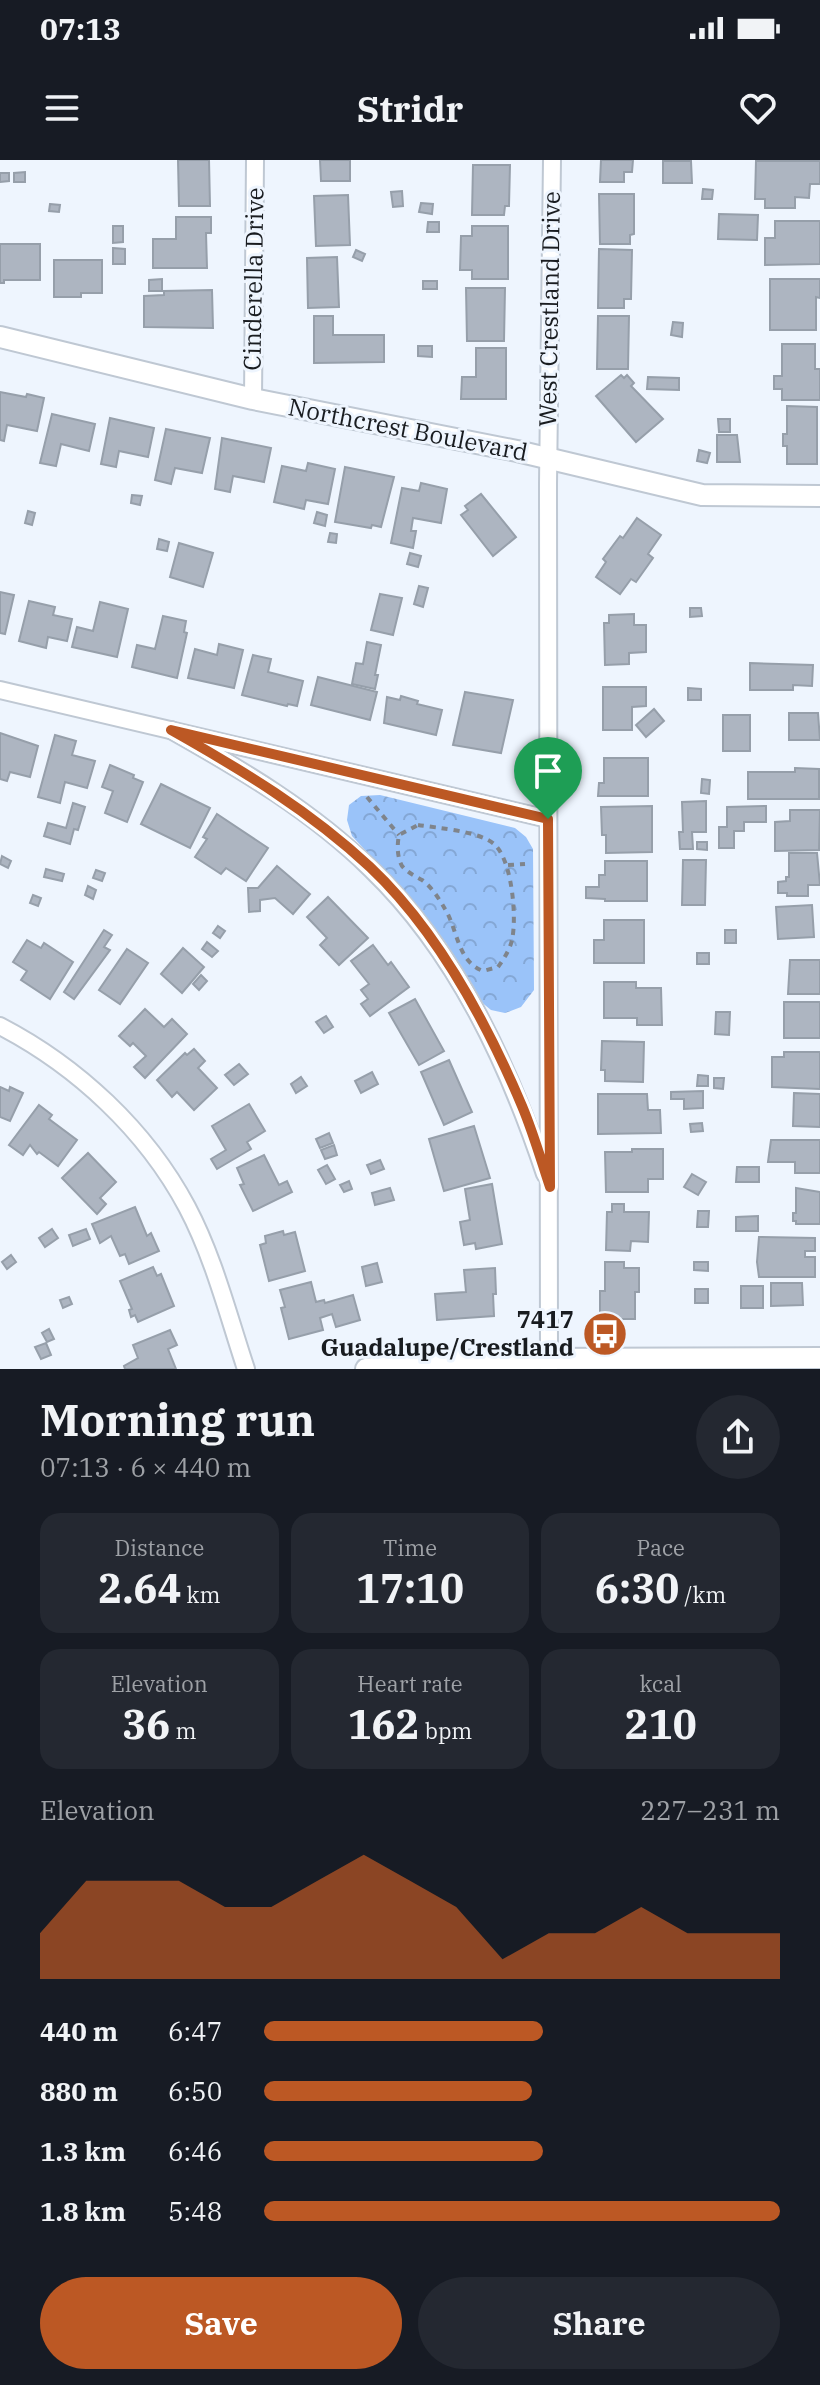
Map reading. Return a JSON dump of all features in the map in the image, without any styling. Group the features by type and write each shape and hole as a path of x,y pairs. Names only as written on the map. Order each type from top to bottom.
{"street":[{"name":"Cinderella Drive","path":"253,399 255,160"},
{"name":"West Crestland Drive","path":"549,1364 548,459 552,160"},
{"name":"Northcrest Boulevard","path":"0,337 253,399 548,459 702,495 820,496"},
{"path":"0,690 548,819"},
{"path":"171,730 250,774 308,815 371,869 420,923 490,1037 523,1108 550,1187"},
{"path":"0,1026 35,1046 99,1094 135,1132 164,1170 187,1207 204,1245 246,1369"},
{"path":"366,1369 420,1362 549,1364 820,1358"}],"path":[{"path":"367,797 399,835 401,864 434,894 454,926 461,951 468,961 483,971 498,967 513,939 508,865 494,844 482,837 418,825 399,835"},
{"path":"508,865 525,864"}],"green space":[{"path":"380,795 515,828 526,837 533,849 534,990 521,1007 505,1013 491,1010 480,1001 446,943 352,836 347,820 349,805 361,796"}],"building":[{"path":"178,160 209,160 210,206 179,206"},
{"path":"320,160 350,160 350,181 321,181"},
{"path":"601,160 633,160 632,172 624,172 624,182 600,182"},
{"path":"663,161 691,161 692,183 663,183"},
{"path":"756,161 820,161 820,184 810,184 809,198 795,197 795,208 765,208 765,199 755,199"},
{"path":"473,165 510,165 509,206 505,206 504,215 472,215"},
{"path":"25,172 25,182 14,182 14,173"},
{"path":"0,173 9,173 9,181 0,182"},
{"path":"703,189 713,190 712,199 702,199"},
{"path":"402,191 403,206 393,207 391,192"},
{"path":"599,194 634,194 634,234 630,235 630,244 600,244"},
{"path":"348,195 350,245 316,246 314,196"},
{"path":"421,203 433,204 432,214 419,212"},
{"path":"50,204 60,205 59,212 49,211"},
{"path":"719,214 758,215 757,240 718,239"},
{"path":"176,217 211,217 211,233 206,233 207,268 153,268 153,239 176,239"},
{"path":"775,221 820,221 820,264 765,265 765,238 775,238"},
{"path":"428,222 439,222 439,232 427,232"},
{"path":"113,226 123,226 123,242 113,243"},
{"path":"472,226 508,226 508,279 472,279 472,270 460,270 461,236 472,236"},
{"path":"0,244 40,244 40,280 4,280 0,283"},
{"path":"113,248 125,249 125,264 113,264"},
{"path":"599,249 632,250 631,299 624,299 624,308 598,308"},
{"path":"356,250 365,254 362,261 353,257"},
{"path":"337,257 339,307 308,308 307,258"},
{"path":"54,260 102,260 102,293 54,297"},
{"path":"162,279 162,291 149,291 149,280"},
{"path":"770,279 820,279 820,298 816,297 816,330 770,330"},
{"path":"423,281 437,281 437,289 423,289"},
{"path":"466,288 505,288 504,341 467,341"},
{"path":"212,290 213,328 144,327 144,296 164,295 164,291"},
{"path":"314,316 333,316 333,335 384,335 384,362 314,363"},
{"path":"598,316 629,316 628,369 597,369"},
{"path":"673,322 683,323 682,337 671,335"},
{"path":"782,344 815,344 815,369 820,369 820,400 782,400 782,389 774,389 774,376 782,376"},
{"path":"418,346 432,346 432,357 418,356"},
{"path":"476,348 506,348 506,399 461,399 462,377 476,377"},
{"path":"621,375 624,378 627,375 634,383 631,386 663,419 636,442 596,396"},
{"path":"648,377 679,378 679,390 647,389"},
{"path":"0,392 44,398 37,431 7,425 4,441 0,440"},
{"path":"787,406 817,407 817,464 787,464 783,434 787,434"},
{"path":"52,414 95,424 89,451 61,444 56,466 40,463"},
{"path":"110,418 154,428 148,457 119,451 116,467 101,464"},
{"path":"718,419 730,419 730,432 719,432"},
{"path":"166,429 210,438 202,473 175,468 171,484 155,480"},
{"path":"717,435 737,435 740,462 717,462"},
{"path":"222,438 271,448 264,482 233,476 230,492 215,489"},
{"path":"699,450 710,453 707,463 697,461"},
{"path":"308,463 335,469 328,504 306,500 304,509 274,502 282,466 306,471"},
{"path":"345,467 394,477 381,527 335,522"},
{"path":"421,483 447,489 441,523 413,518 411,531 416,531 413,548 391,543 402,488 419,491"},
{"path":"481,494 516,537 493,556 461,515 468,510 465,506"},
{"path":"132,495 142,496 140,505 131,503"},
{"path":"28,511 35,513 32,525 25,523"},
{"path":"317,512 327,515 325,526 314,523"},
{"path":"637,518 661,535 648,554 653,558 636,582 631,579 620,594 596,577 606,562 603,559"},
{"path":"330,533 337,534 336,543 328,542"},
{"path":"159,539 169,542 167,551 157,549"},
{"path":"179,543 213,553 203,587 170,577"},
{"path":"410,553 421,556 418,567 407,564"},
{"path":"419,586 428,588 423,607 414,604"},
{"path":"0,592 14,595 5,634 0,633"},
{"path":"380,594 402,598 393,635 371,630"},
{"path":"29,601 55,607 53,615 72,619 67,641 48,637 46,648 19,641"},
{"path":"100,602 128,609 117,657 72,647 77,627 93,631"},
{"path":"690,608 701,608 702,616 690,617"},
{"path":"634,614 634,625 646,625 646,652 629,653 629,664 605,665 604,623 609,623 609,615"},
{"path":"163,616 186,621 184,632 187,633 177,678 132,667 137,645 155,649"},
{"path":"367,642 381,645 375,689 352,684 356,663 363,664"},
{"path":"219,644 243,650 234,688 188,678 195,649 217,655"},
{"path":"253,655 271,659 268,672 303,681 297,706 242,695"},
{"path":"750,663 813,665 812,686 793,685 793,690 750,690"},
{"path":"318,677 377,692 370,720 311,705"},
{"path":"603,687 646,687 646,706 632,707 632,730 603,730"},
{"path":"688,688 701,689 701,700 688,700"},
{"path":"465,692 513,700 501,753 453,745"},
{"path":"401,696 418,701 417,704 442,710 436,735 384,723 387,697 400,700"},
{"path":"654,709 664,721 646,737 636,725"},
{"path":"789,713 818,713 820,740 789,740"},
{"path":"723,715 750,715 750,751 723,751"},
{"path":"0,733 38,746 30,777 10,772 7,781 0,779"},
{"path":"55,735 76,741 72,755 95,761 87,788 65,782 60,803 38,797"},
{"path":"604,758 648,758 648,796 598,796 599,783 604,783"},
{"path":"110,765 143,782 127,822 105,813 113,791 102,787"},
{"path":"795,768 819,769 819,799 748,799 748,772 795,772"},
{"path":"702,779 710,780 709,794 701,793"},
{"path":"161,784 210,808 190,848 141,824"},
{"path":"706,801 706,832 692,832 693,849 680,849 682,802"},
{"path":"73,803 85,807 70,844 44,836 48,823 66,828"},
{"path":"652,806 652,852 606,853 601,807"},
{"path":"766,806 766,822 744,822 744,831 734,831 734,848 719,848 719,827 727,827 727,807"},
{"path":"790,810 820,810 819,850 775,851 775,822 790,821"},
{"path":"217,814 268,848 246,881 226,868 221,874 195,857 207,839 203,837"},
{"path":"697,842 707,842 707,850 697,849"},
{"path":"789,853 817,853 820,885 808,885 808,896 778,893 778,882 786,881 789,877"},
{"path":"2,856 11,861 8,868 0,864"},
{"path":"683,860 706,860 705,905 682,905"},
{"path":"605,861 647,861 647,901 586,898 586,887 599,887 599,875 605,875"},
{"path":"277,866 310,894 293,914 275,898 260,900 260,911 249,912 248,888 258,888"},
{"path":"46,869 64,874 62,881 44,877"},
{"path":"96,870 105,873 102,881 93,878"},
{"path":"88,886 96,890 93,899 85,895"},
{"path":"33,895 41,898 38,906 30,903"},
{"path":"328,897 368,938 339,965 320,945 327,938 307,917"},
{"path":"812,905 814,937 778,939 776,907"},
{"path":"604,920 644,920 644,963 594,963 594,940 604,940"},
{"path":"218,926 225,931 220,938 213,933"},
{"path":"104,930 112,935 104,947 110,950 74,999 64,992"},
{"path":"725,930 736,930 736,943 725,943"},
{"path":"27,940 41,948 44,943 73,962 50,999 21,980 27,971 13,962"},
{"path":"207,942 218,951 212,957 202,949"},
{"path":"373,945 388,965 391,962 409,987 370,1016 361,1004 368,999 361,990 369,984 351,961"},
{"path":"183,948 204,967 182,993 161,974"},
{"path":"127,949 148,963 120,1004 99,990"},
{"path":"697,953 709,953 709,964 697,964"},
{"path":"790,960 820,960 820,994 788,994"},
{"path":"201,975 207,981 199,990 193,984"},
{"path":"604,982 636,982 636,988 661,988 662,1025 637,1025 637,1018 604,1018"},
{"path":"415,999 444,1051 419,1065 389,1013"},
{"path":"784,1002 820,1002 820,1038 784,1038"},
{"path":"145,1009 164,1027 172,1019 187,1034 145,1078 134,1067 146,1056 133,1043 130,1046 119,1036"},
{"path":"716,1012 730,1012 729,1035 715,1034"},
{"path":"326,1016 333,1027 324,1033 316,1022"},
{"path":"602,1041 644,1042 643,1082 605,1081 605,1070 601,1070"},
{"path":"194,1049 205,1061 198,1068 217,1088 194,1110 177,1092 172,1097 157,1080 185,1053 187,1055"},
{"path":"784,1052 820,1052 820,1089 772,1087 772,1057 784,1057"},
{"path":"449,1060 472,1112 444,1125 421,1072"},
{"path":"239,1064 248,1074 234,1085 225,1075"},
{"path":"372,1072 378,1084 361,1093 355,1081"},
{"path":"698,1075 708,1076 708,1086 697,1086"},
{"path":"301,1077 307,1086 296,1093 291,1084"},
{"path":"714,1078 724,1078 723,1089 714,1088"},
{"path":"0,1087 9,1091 10,1087 23,1093 10,1121 0,1117"},
{"path":"703,1091 703,1108 684,1109 684,1099 671,1099 671,1092"},
{"path":"794,1093 820,1094 820,1127 793,1126"},
{"path":"598,1094 647,1094 648,1110 660,1110 661,1133 598,1134"},
{"path":"249,1104 265,1131 247,1142 251,1149 217,1169 211,1159 226,1150 212,1126"},
{"path":"39,1105 52,1115 49,1119 77,1140 58,1166 39,1152 37,1154 30,1145 23,1155 9,1145"},
{"path":"702,1123 703,1131 691,1132 690,1124"},
{"path":"474,1126 490,1178 444,1191 429,1139"},
{"path":"329,1133 333,1143 320,1148 316,1139"},
{"path":"771,1140 820,1140 820,1173 795,1173 795,1162 768,1162"},
{"path":"334,1145 337,1155 325,1159 321,1150"},
{"path":"632,1149 663,1149 663,1179 648,1179 648,1192 606,1192 605,1152 632,1152"},
{"path":"88,1153 116,1182 100,1198 106,1204 97,1214 62,1178"},
{"path":"264,1155 279,1185 287,1181 292,1192 253,1211 240,1185 244,1184 237,1168"},
{"path":"380,1160 384,1169 371,1174 367,1165"},
{"path":"327,1165 335,1179 326,1184 318,1170"},
{"path":"737,1167 759,1167 759,1182 736,1182"},
{"path":"692,1174 706,1182 698,1195 684,1187"},
{"path":"349,1181 352,1189 344,1192 340,1185"},
{"path":"492,1184 502,1244 476,1249 475,1243 464,1245 460,1222 470,1220 465,1189"},
{"path":"390,1188 394,1200 375,1205 372,1193"},
{"path":"796,1188 820,1192 820,1224 796,1224 793,1221"},
{"path":"612,1204 624,1204 624,1212 649,1212 648,1242 631,1241 630,1251 606,1250 607,1212 612,1212"},
{"path":"135,1207 147,1236 151,1233 159,1251 129,1264 125,1254 120,1256 111,1236 100,1243 92,1224"},
{"path":"698,1211 709,1211 708,1227 697,1227"},
{"path":"758,1216 758,1231 736,1231 736,1217"},
{"path":"52,1229 58,1238 45,1247 39,1238"},
{"path":"86,1229 90,1239 73,1246 69,1235"},
{"path":"283,1231 284,1235 295,1232 305,1271 269,1281 260,1245 266,1243 265,1236"},
{"path":"759,1237 815,1238 815,1251 805,1251 805,1257 815,1257 815,1277 759,1277"},
{"path":"11,1255 16,1262 7,1269 2,1262"},
{"path":"605,1262 624,1262 624,1268 639,1268 635,1319 600,1319 600,1291 605,1291"},
{"path":"694,1262 708,1262 708,1271 694,1270"},
{"path":"377,1263 382,1282 366,1286 362,1267"},
{"path":"153,1267 157,1276 161,1274 174,1306 138,1322 135,1315 131,1317 129,1310 132,1309 120,1281"},
{"path":"495,1268 494,1316 437,1320 435,1294 466,1292 464,1270"},
{"path":"311,1282 316,1302 324,1300 325,1303 353,1295 360,1320 336,1327 332,1314 320,1318 323,1330 289,1339 280,1290"},
{"path":"771,1283 802,1283 803,1305 771,1306"},
{"path":"741,1286 763,1286 763,1308 741,1308"},
{"path":"695,1289 708,1289 708,1303 695,1303"},
{"path":"69,1297 72,1304 63,1308 60,1300"},
{"path":"49,1329 54,1339 47,1342 42,1333"},
{"path":"170,1330 177,1345 168,1349 176,1369 125,1369 124,1366 138,1358 133,1345"},
{"path":"46,1343 51,1355 41,1359 35,1347"}],"place":[{"name":"7417 Guadalupe/Crestland","path":"605,1334"}],"route":[{"path":"171,730 548,819 550,1187 523,1108 490,1037 420,923 371,869 308,815 250,774 171,730"}]}
